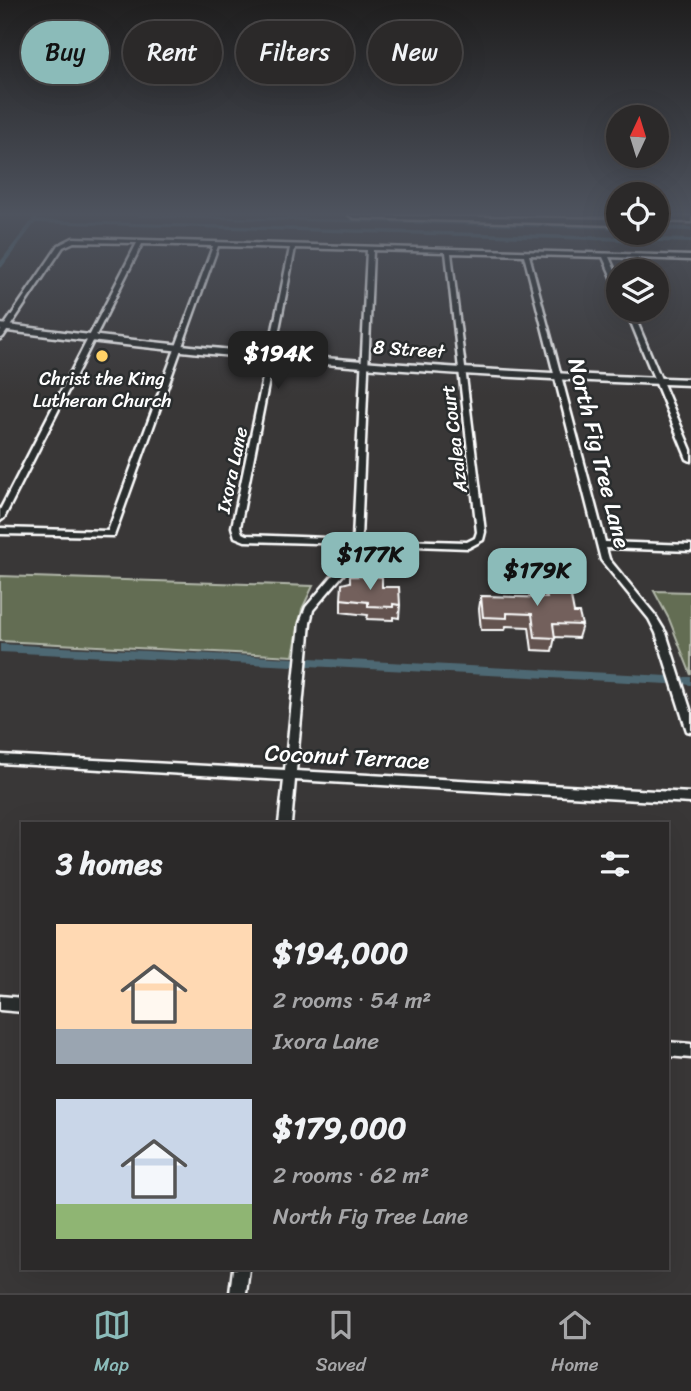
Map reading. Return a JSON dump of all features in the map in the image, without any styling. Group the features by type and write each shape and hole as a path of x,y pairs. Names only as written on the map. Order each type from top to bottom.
{"street":[{"path":"0,337 3,327 40,275"},
{"path":"0,518 123,275"},
{"path":"0,531 111,534 205,275"},
{"name":"Ixora Lane","path":"287,275 236,527 238,535 245,538 357,541"},
{"path":"285,822 305,623 309,609 344,568 357,541 369,275"},
{"name":"Azalea Court","path":"357,541 468,545 479,540 481,532 451,275"},
{"name":"North Fig Tree Lane","path":"532,275 605,560 615,576 652,617 661,633 686,696 691,728"},
{"path":"634,322 691,459"},
{"name":"8 Street","path":"3,327 91,339 271,357 560,377 691,382"},
{"path":"601,545 691,548"},
{"name":"Coconut Terrace","path":"0,759 691,798"},
{"path":"0,1003 21,1005"},
{"path":"669,1049 691,1051"},
{"path":"238,1293 241,1270"}],"green space":[{"path":"0,576 313,586 302,609 293,656 0,641"},
{"path":"654,591 691,592 691,675 669,619"}],"building":[{"path":"350,576 382,577 382,587 399,587 400,605 368,606 368,602 341,599 342,584 350,582"},
{"path":"544,581 568,581 574,613 579,613 582,625 553,624 555,638 535,637 532,614 507,613 507,618 483,617 481,596 547,598"}],"waterway":[{"path":"0,648 293,662"},
{"path":"309,662 668,680"},
{"path":"685,681 691,681"}],"place":[{"name":"Christ the King Lutheran Church","path":"102,356"}]}
